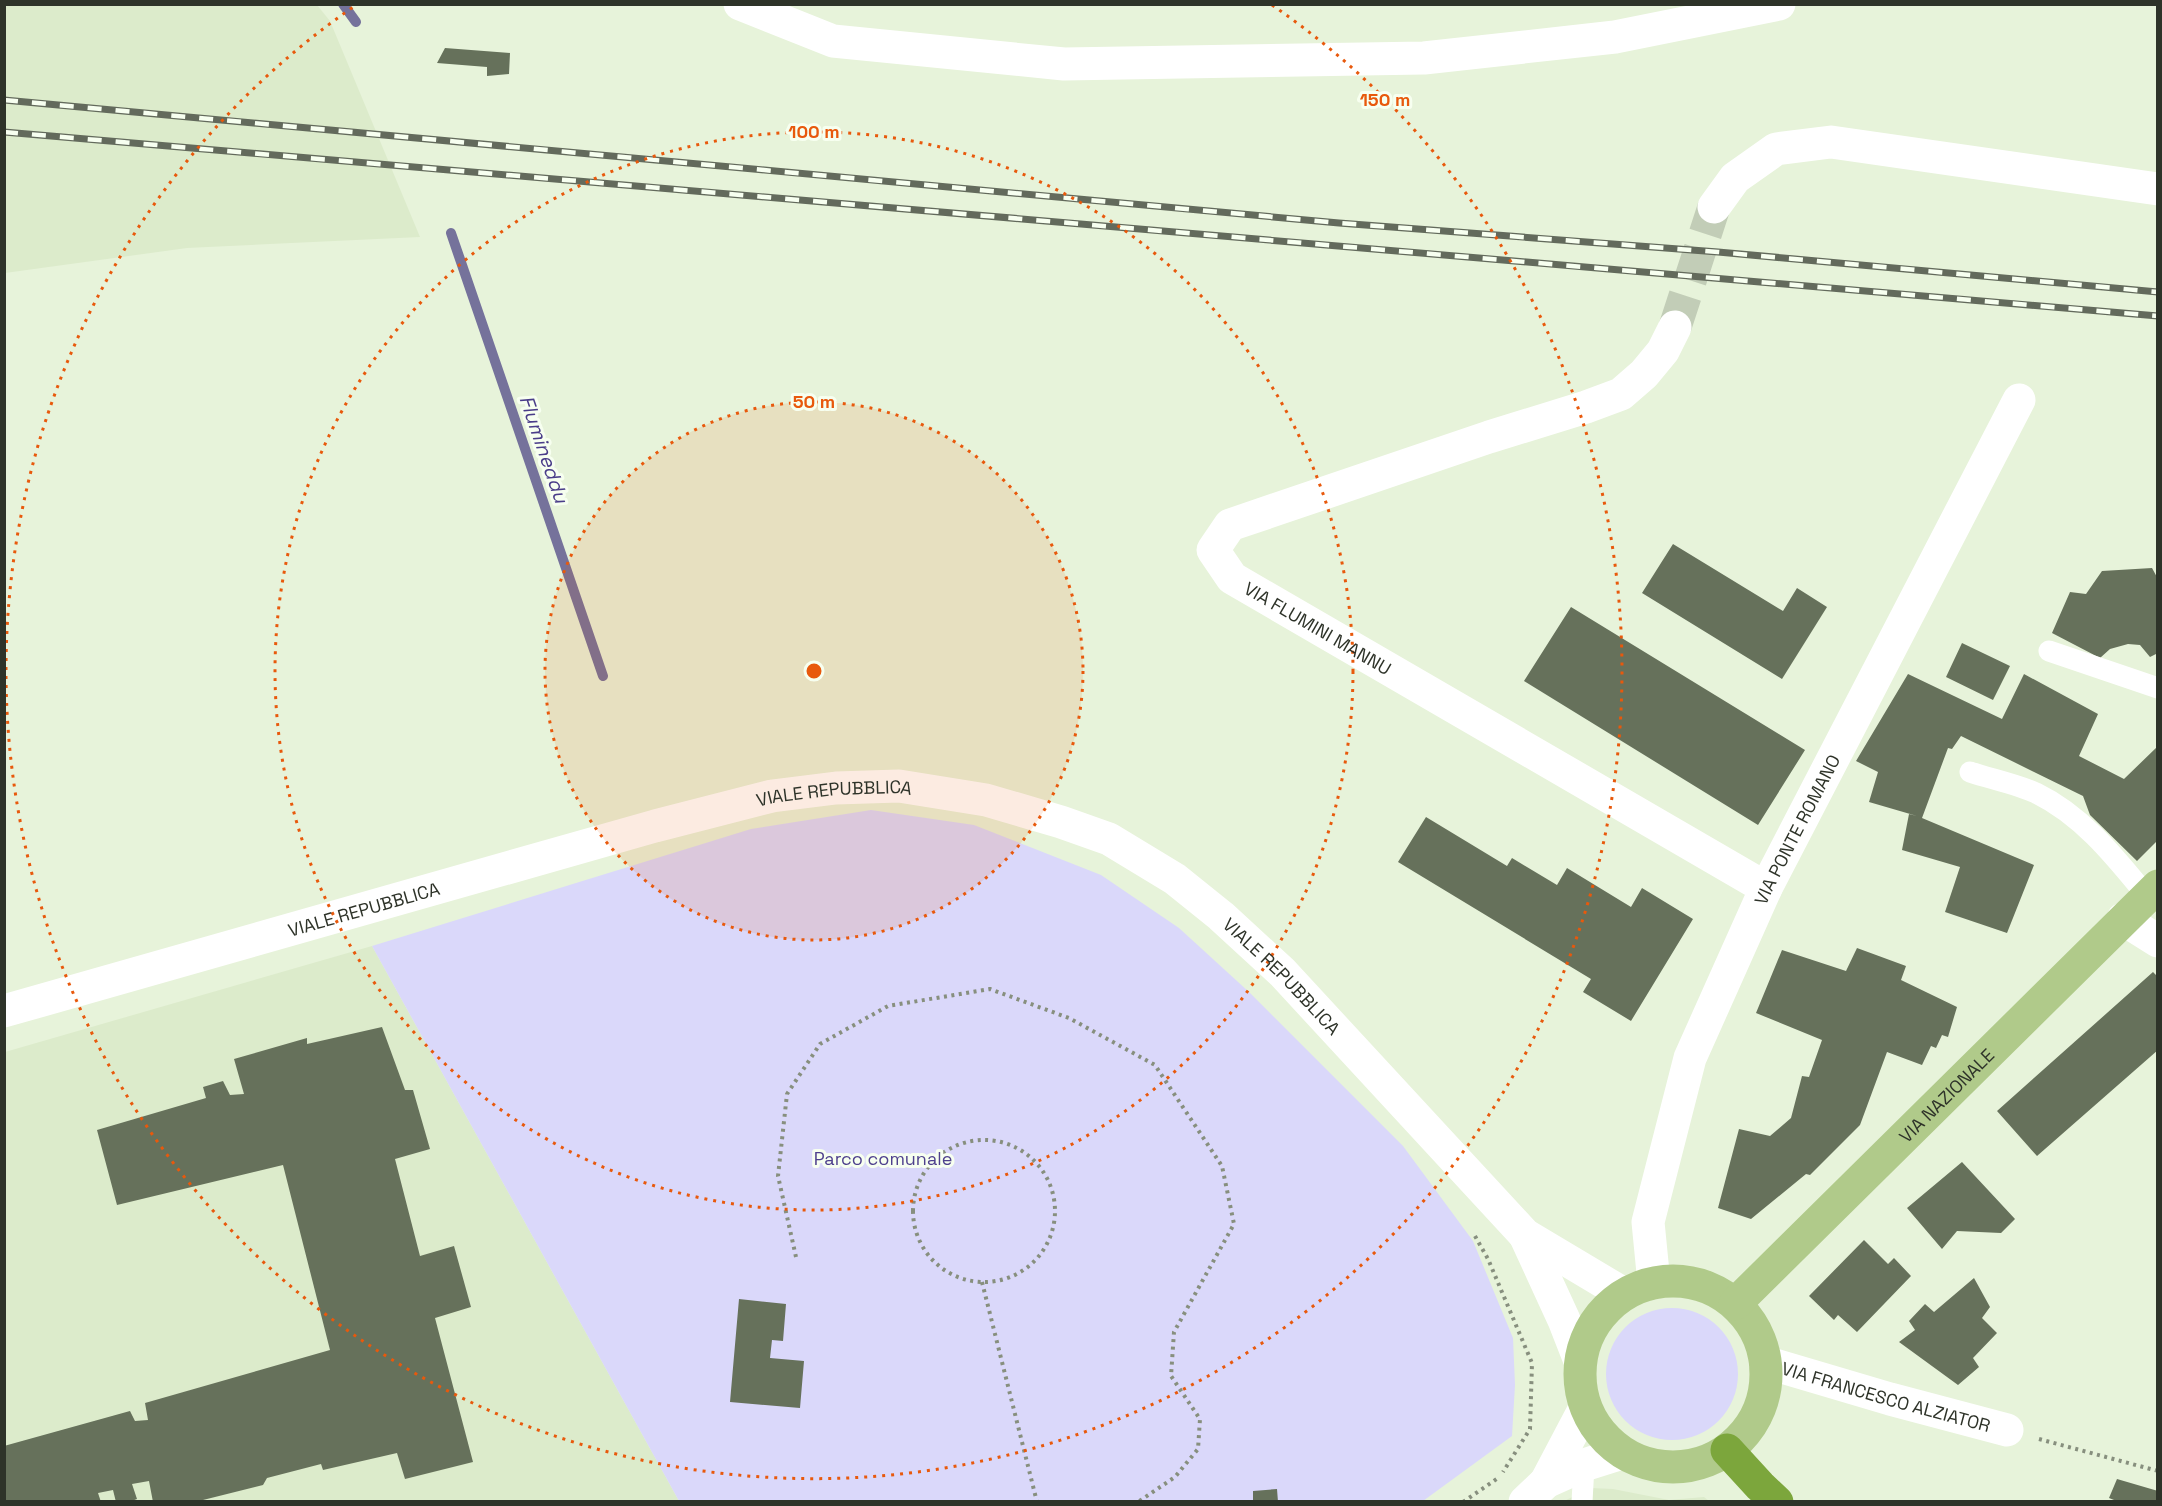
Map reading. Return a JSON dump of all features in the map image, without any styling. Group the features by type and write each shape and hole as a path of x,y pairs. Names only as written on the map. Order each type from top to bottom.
{"highway":[{"path":"1727,1450 1777,1502"}],"main road":[{"name":"VIA NAZIONALE","path":"1735,1304 2152,891"},
{"path":"1679,1281 1705,1286 1735,1304 1756,1331 1765,1362 1763,1399 1753,1422 1737,1442 1717,1457 1694,1465 1669,1468 1644,1463 1622,1453 1600,1434 1585,1408 1579,1384 1580,1361 1586,1339 1598,1319 1613,1302 1639,1289 1679,1281"}],"street":[{"path":"740,4 833,41 1064,64 1425,58 1615,37 1779,4"},
{"path":"1714,207 1735,178 1776,149 1831,142 2157,189"},
{"name":"VIA FLUMINI MANNU","path":"1675,327 1663,351 1644,375 1621,394 1230,525 1213,550 1232,578 1766,888"},
{"name":"VIA PONTE ROMANO","path":"1639,1289 1648,1222 1690,1058 1766,888 2019,400"},
{"name":"VIALE REPUBBLICA","path":"4,1011 655,826 772,796 836,788 899,786 986,800 1061,822 1108,839 1175,879 1221,916 1282,972 1525,1235 1580,1361"},
{"path":"2123,919 2157,941"},
{"name":"VIALE REPUBBLICA","path":"1525,1235 1639,1289"},
{"name":"VIA FRANCESCO ALZIATOR","path":"1765,1362 1890,1399 2007,1430"},
{"path":"1536,1492 1585,1408"},
{"path":"1536,1492 1584,1465 1622,1453"}],"lane":[{"path":"2049,651 2157,688"},
{"path":"1970,772 2036,793 2082,822 2152,891"},
{"path":"1582,1502 1584,1465"}],"path":[{"path":"796,1257 778,1176 787,1094 820,1044 888,1006 990,989 1069,1018 1155,1065 1222,1166 1234,1224 1174,1332 1171,1376 1200,1419 1198,1449 1175,1477 1138,1502"},
{"path":"985,1140 1007,1144 1027,1154 1042,1171 1052,1190 1055,1212 1051,1234 1040,1254 1025,1270 1005,1279 982,1282 958,1277 937,1265 921,1246 914,1222 914,1198 923,1174 939,1156 961,1144 985,1140"},
{"path":"1463,1502 1500,1477 1530,1429 1533,1363 1488,1259 1472,1230"},
{"path":"982,1282 1036,1502"},
{"path":"2007,1430 2157,1471"}],"shaded area":[{"path":"4,5 317,5 330,21 420,237 187,248 5,273"},
{"path":"372,946 679,1501 5,1502 5,1052"},
{"path":"1591,1488 1613,1489 1669,1500 1704,1497 1709,1501 1562,1502"}],"green space":[{"name":"Parco comunale","path":"871,810 974,825 1101,875 1179,928 1249,992 1403,1146 1473,1241 1513,1338 1515,1385 1512,1436 1423,1501 679,1501 372,946 751,829"},
{"path":"1672,1308 1697,1313 1719,1327 1733,1349 1738,1374 1733,1399 1719,1421 1697,1435 1672,1440 1647,1435 1625,1421 1611,1399 1606,1374 1611,1349 1625,1327 1647,1313"}],"building":[{"path":"445,48 510,53 509,74 487,76 487,67 437,63"},
{"path":"1673,544 1783,611 1797,588 1827,607 1782,679 1642,593"},
{"path":"2152,568 2158,579 2158,653 2150,657 2140,645 2128,644 2110,649 2100,658 2052,633 2070,592 2086,594 2102,571"},
{"path":"1571,607 1805,750 1758,825 1524,681"},
{"path":"1962,643 2010,666 1993,700 1946,677"},
{"path":"1908,674 2002,719 2024,674 2098,714 2079,756 2124,779 2158,746 2158,840 2137,861 2090,815 2083,796 1961,736 1952,749 1948,748 1922,818 2034,865 2007,933 1945,912 1960,867 1902,850 1909,814 1917,816 1869,802 1878,772 1856,761"},
{"path":"1426,817 1507,866 1512,858 1557,885 1567,868 1631,907 1642,888 1693,919 1631,1021 1583,992 1591,979 1398,862"},
{"path":"1857,948 1906,966 1901,980 1957,1007 1948,1037 1942,1035 1936,1048 1931,1046 1922,1065 1887,1052 1860,1125 1810,1175 1806,1174 1751,1219 1718,1208 1739,1129 1770,1136 1791,1118 1802,1076 1809,1077 1822,1040 1756,1013 1782,950 1846,971"},
{"path":"2153,972 2158,977 2158,1050 2037,1156 1997,1111"},
{"path":"382,1027 405,1090 413,1090 430,1149 395,1159 420,1256 454,1246 471,1307 435,1318 473,1462 405,1479 397,1453 323,1470 321,1464 267,1478 263,1485 195,1502 153,1502 149,1481 132,1484 137,1499 129,1502 116,1502 113,1490 98,1493 101,1502 4,1502 4,1446 130,1411 135,1421 148,1420 145,1403 330,1350 283,1165 117,1205 97,1130 206,1098 203,1087 223,1081 230,1095 244,1094 234,1059 307,1038 307,1044"},
{"path":"1962,1162 2015,1219 2001,1233 1957,1231 1942,1249 1907,1208"},
{"path":"1864,1240 1888,1264 1894,1258 1911,1276 1857,1332 1838,1315 1834,1320 1809,1296"},
{"path":"1974,1278 1990,1307 1982,1318 1997,1333 1973,1358 1979,1367 1958,1385 1899,1342 1915,1330 1909,1321 1925,1304 1934,1312"},
{"path":"739,1299 786,1304 783,1341 772,1340 770,1358 804,1361 800,1408 730,1402"},
{"path":"2117,1479 2158,1491 2158,1502 2119,1502 2109,1498"},
{"path":"1277,1489 1278,1502 1253,1502 1253,1491"}],"waterway":[{"name":"Flumineddu","path":"343,4 356,22"},
{"name":"Flumineddu","path":"451,233 603,676"}],"tunnel":[{"path":"1675,327 1714,207"}],"railway":[{"path":"4,100 1339,223 1718,252 2158,292"},
{"path":"4,132 2158,316"}]}
